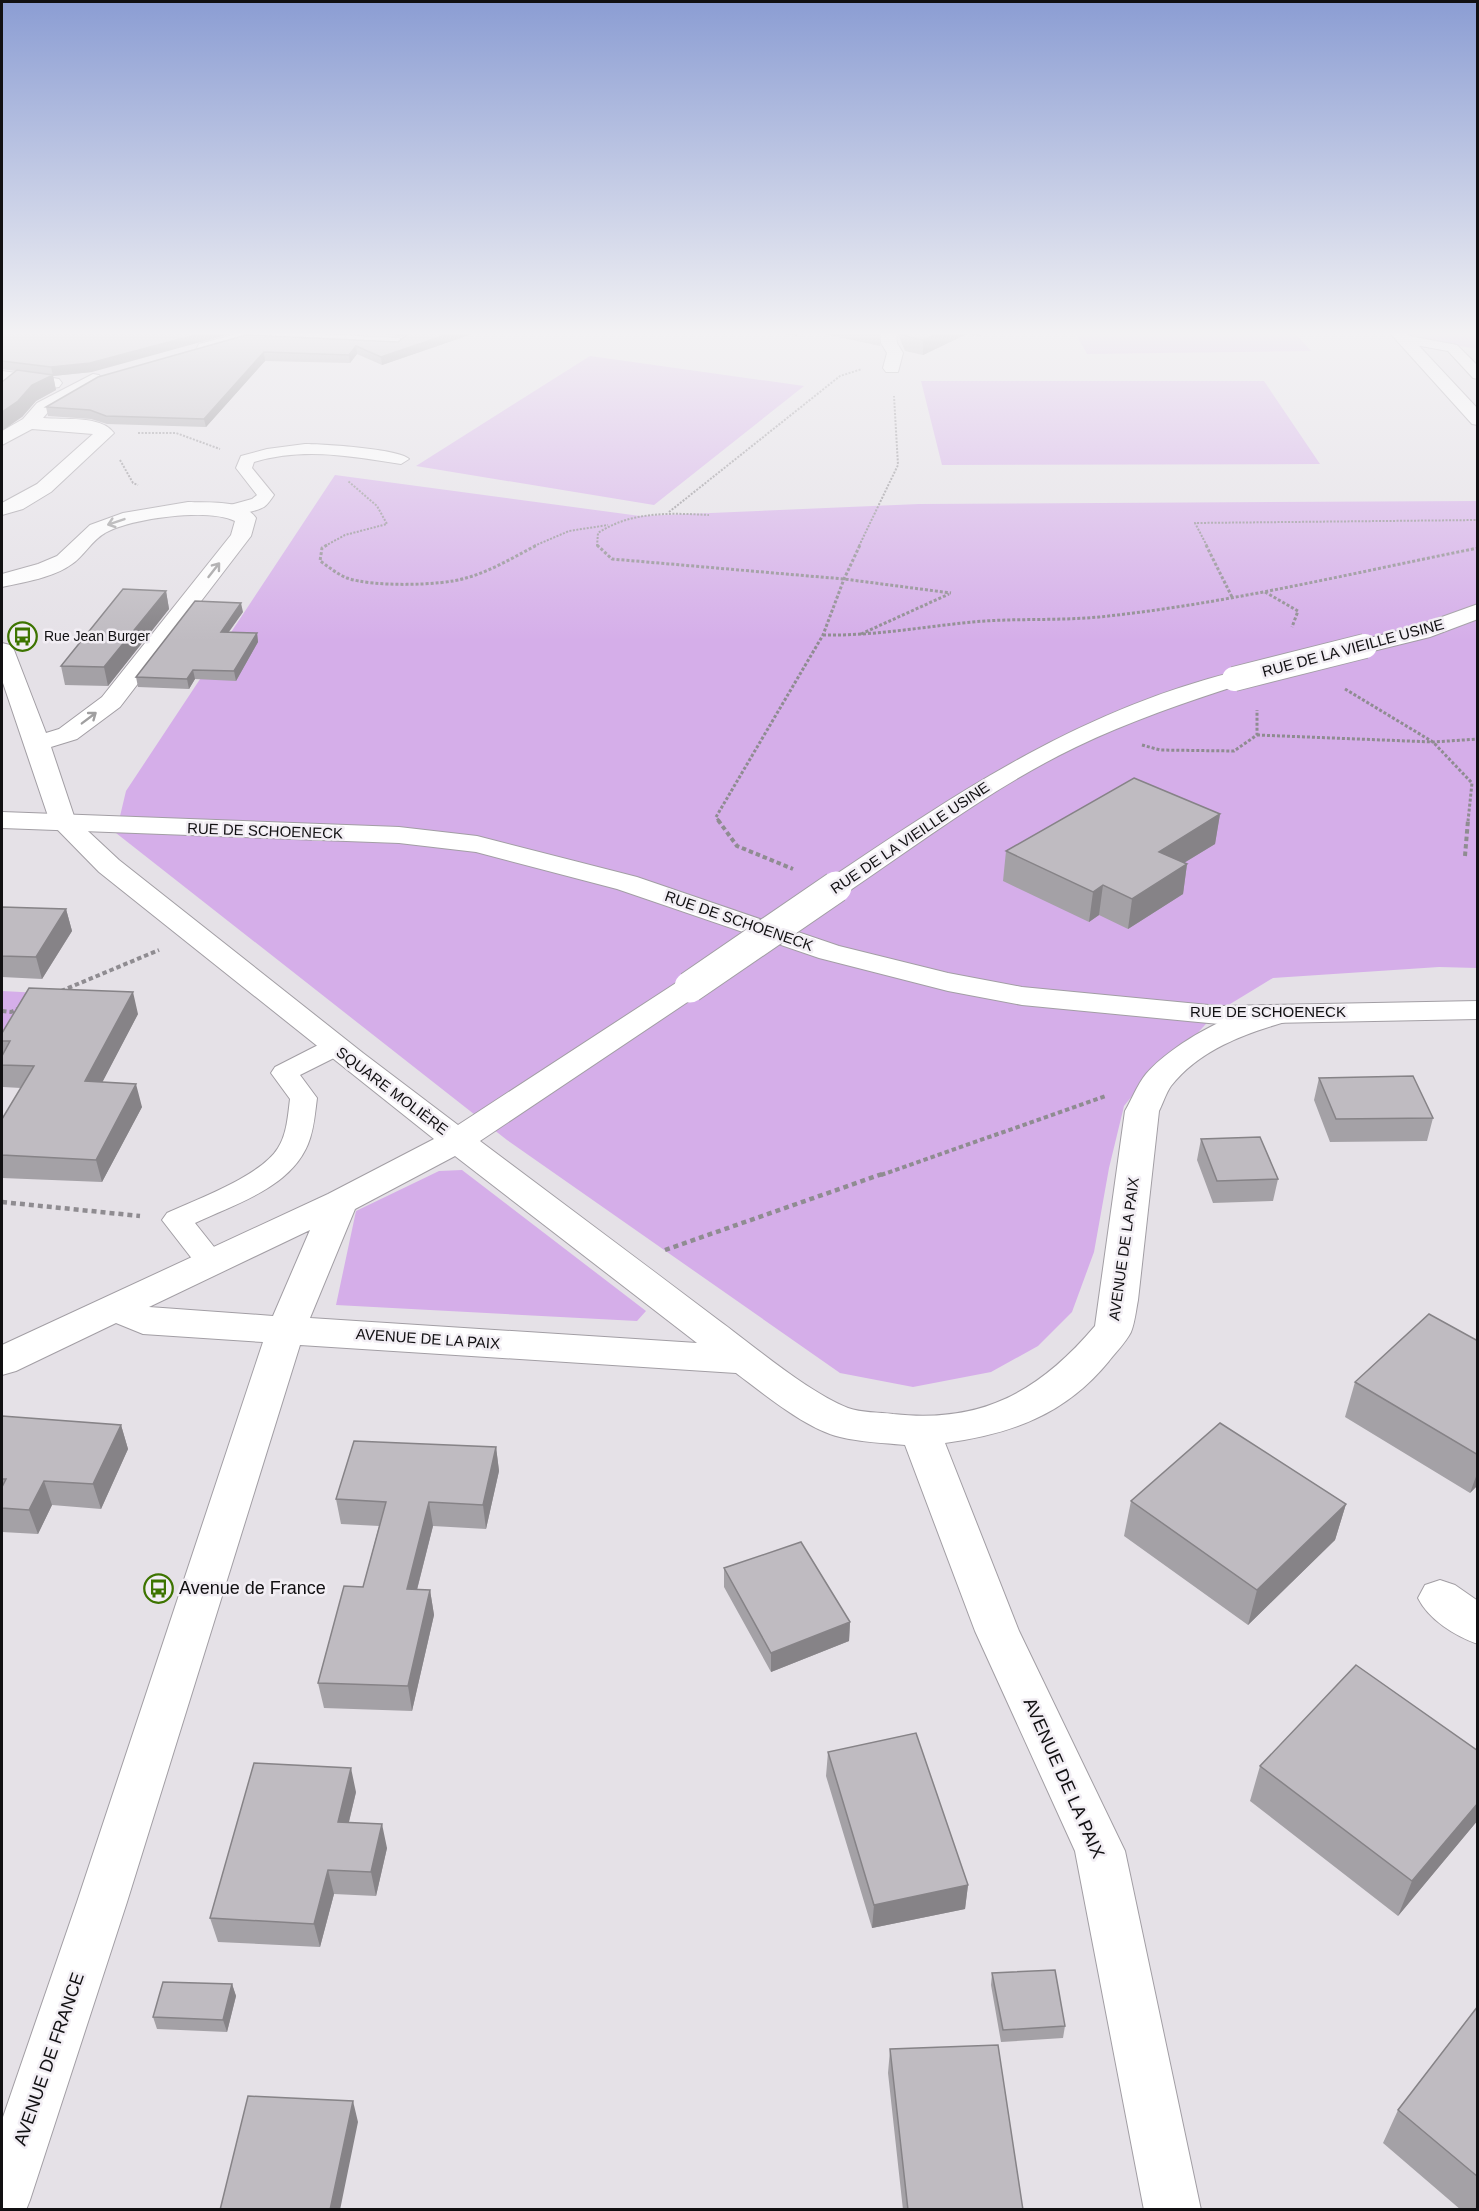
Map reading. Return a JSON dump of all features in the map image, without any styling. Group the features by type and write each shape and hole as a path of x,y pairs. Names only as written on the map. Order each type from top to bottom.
{"street":[{"path":"2,509 36,495 103,435"},
{"path":"2,581 46,569 64,560 97,529 123,519 188,508 229,510 246,518 241,536 111,702 68,734 37,743"},
{"name":"RUE DE LA VIEILLE USINE","path":"457,1140 690,987 955,805 1044,753 1168,700 1234,679 1422,632 1478,611"},
{"path":"2,650 6,676 37,743 63,822"},
{"name":"RUE DE SCHOENECK","path":"2,820 399,835 477,844 627,883 829,952 948,982 1022,996 1220,1015 1478,1010"},
{"name":"SQUARE MOLIÈRE","path":"2,1361 340,1202 457,1140 335,1047 108,867 63,822"},
{"name":"AVENUE DE LA PAIX","path":"457,1140 745,1360 793,1395 841,1423 920,1432 983,1423 1028,1407 1062,1384 1089,1359 1113,1330 1119,1300 1142,1111 1156,1083 1179,1060 1209,1039 1243,1024 1274,1015"},
{"name":"AVENUE DE FRANCE","path":"2,2200 102,1902 286,1330 340,1202"},
{"name":"AVENUE DE LA PAIX","path":"116,1306 143,1321 745,1360"},
{"name":"AVENUE DE LA PAIX","path":"920,1432 997,1631 1100,1851 1173,2210"},
{"path":"1440,1598 1478,1626"}],"lane":[{"path":"229,510 258,503 266,495 244,468 247,459 269,451 301,447 329,448 401,459"},
{"path":"211,1262 177,1220 263,1179 290,1154 299,1131 304,1098 284,1073 335,1047"}],"path":[{"path":"106,435 133,483 188,508"},
{"path":"182,435 247,459"},
{"path":"669,512 766,435"},
{"path":"836,887 737,846 716,817 823,635 844,579 898,465 896,435"},
{"path":"329,448 332,466 377,507 387,524 345,535 322,548 320,561 350,581 437,585 469,578 563,532 586,525 608,525 669,512 709,515"},
{"path":"1232,597 1195,523 1478,520"},
{"path":"608,525 598,533 597,546 612,559 844,579 951,593 857,636"},
{"path":"823,635 857,636 973,622 1098,617 1264,592 1478,548"},
{"path":"1264,592 1298,611 1290,631"},
{"path":"1234,679 1257,709 1257,735"},
{"path":"1338,684 1433,742 1472,783 1465,856"},
{"path":"1089,732 1161,750 1234,751 1257,735 1433,742 1478,739"},
{"path":"54,994 195,935"},
{"path":"2,1011 11,1012 22,1007"},
{"path":"622,1266 1117,1092 1132,1074 1156,1083"},
{"path":"2,1202 177,1220"}],"shaded area":[{"path":"465,435 742,435 654,505 416,466"},
{"path":"935,435 1301,435 1320,464 942,465"},
{"path":"335,475 640,516 919,504 1477,501 1477,968 1439,967 1273,978 1217,1012 1192,1039 1160,1061 1124,1106 1109,1168 1094,1252 1072,1312 1038,1346 991,1372 913,1387 840,1373 507,1140 116,833 126,791"},
{"path":"2,991 40,993 2,1056"},
{"path":"462,1170 646,1311 637,1321 336,1305 356,1211 439,1171"}],"building":[{"path":"123,589 166,591 104,667 61,666"},
{"path":"195,601 241,603 221,632 257,633 234,671 193,670 187,679 136,677"},
{"path":"1134,778 1220,814 1159,852 1187,864 1132,899 1103,885 1093,892 1006,851"},
{"path":"2,907 66,909 36,957 2,956"},
{"path":"29,988 133,992 85,1081 136,1084 96,1160 2,1155 2,1119 34,1066 2,1065 2,1056 10,1041 2,1041 2,1033"},
{"path":"1413,1076 1433,1118 1336,1119 1319,1078"},
{"path":"1260,1137 1278,1179 1217,1181 1201,1139"},
{"path":"1429,1314 1478,1341 1478,1455 1355,1382"},
{"path":"2,1416 121,1425 93,1484 44,1481 29,1510 2,1508 2,1487 6,1479 2,1479"},
{"path":"1220,1423 1346,1504 1257,1590 1131,1501"},
{"path":"354,1441 496,1447 483,1505 429,1502 407,1589 430,1590 408,1686 318,1683 344,1586 363,1587 386,1502 336,1499"},
{"path":"801,1542 850,1622 771,1653 724,1568"},
{"path":"1356,1665 1478,1751 1478,1803 1412,1881 1260,1766"},
{"path":"916,1733 968,1885 874,1905 828,1752"},
{"path":"254,1763 351,1768 338,1822 382,1824 371,1872 328,1870 314,1924 210,1918"},
{"path":"1055,1970 1065,2026 1003,2030 992,1973"},
{"path":"163,1982 232,1984 223,2020 153,2017"},
{"path":"1478,2006 1478,2177 1398,2110"},
{"path":"998,2045 1023,2210 908,2210 890,2049"},
{"path":"248,2096 353,2101 330,2210 220,2210"}],"place":[{"name":"Rue Jean Burger","path":"23,636"},
{"name":"Avenue de France","path":"158,1588"}]}
